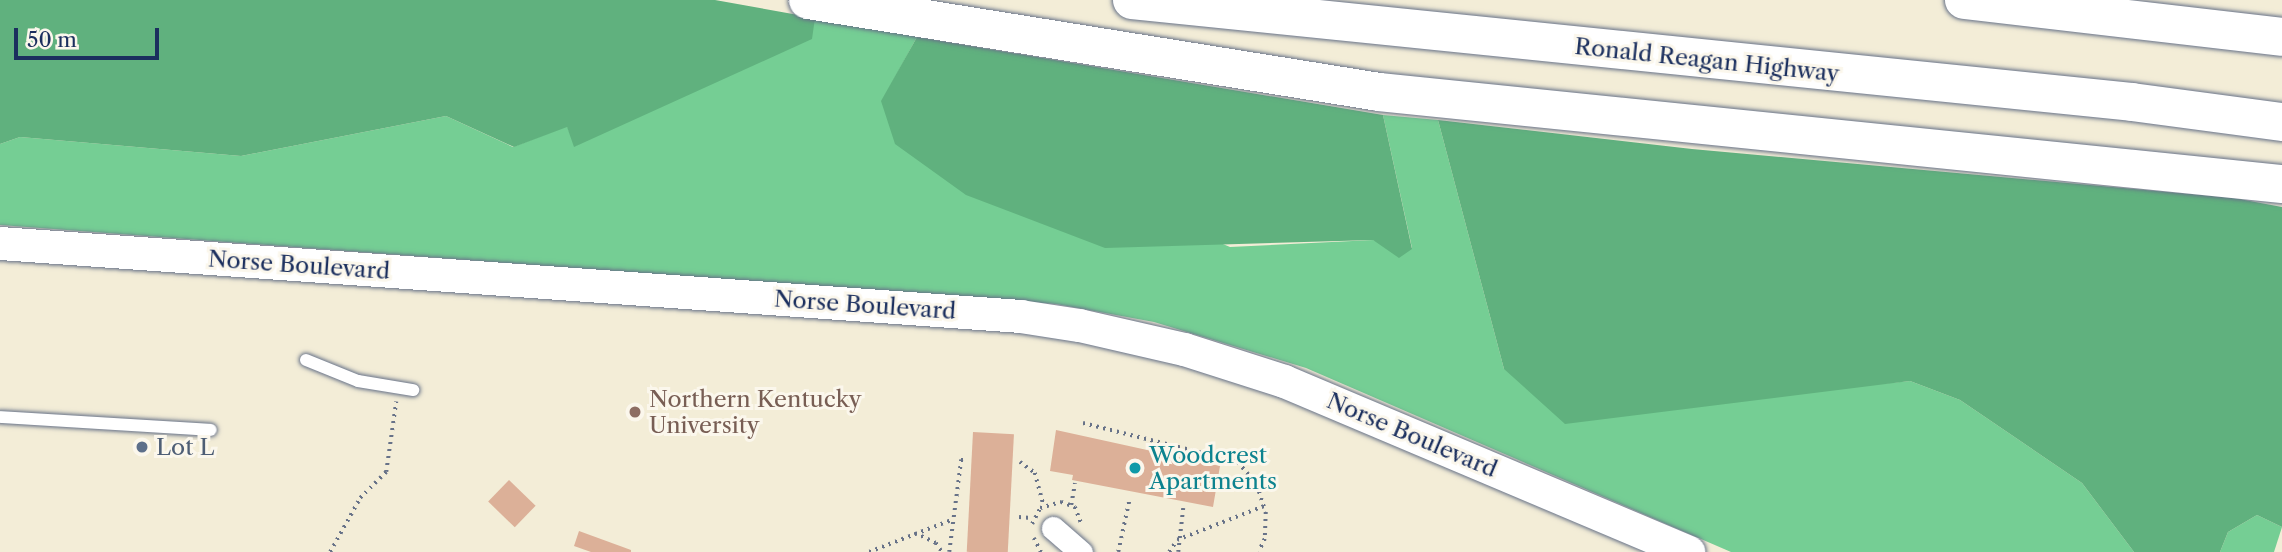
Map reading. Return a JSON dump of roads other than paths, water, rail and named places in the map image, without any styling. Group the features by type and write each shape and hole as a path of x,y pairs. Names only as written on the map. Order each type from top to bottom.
{"highway":[{"path":"808,0 1379,92 2282,184"},
{"name":"Ronald Reagan Highway","path":"1132,0 2132,102 2282,122"},
{"path":"1964,0 2198,24 2282,37"},
{"path":"2198,24 2282,23"}],"street":[{"name":"Norse Boulevard","path":"0,243 1020,316 1079,325 1162,343 1284,381 1688,552"},
{"path":"1053,528 1081,552"}],"lane":[{"path":"306,360 358,382 413,390"},
{"path":"0,417 211,430"}],"place":[{"name":"Northern Kentucky University","path":"635,412"},
{"name":"Lot L","path":"142,447"},
{"name":"Woodcrest Apartments","path":"1135,468"}]}
